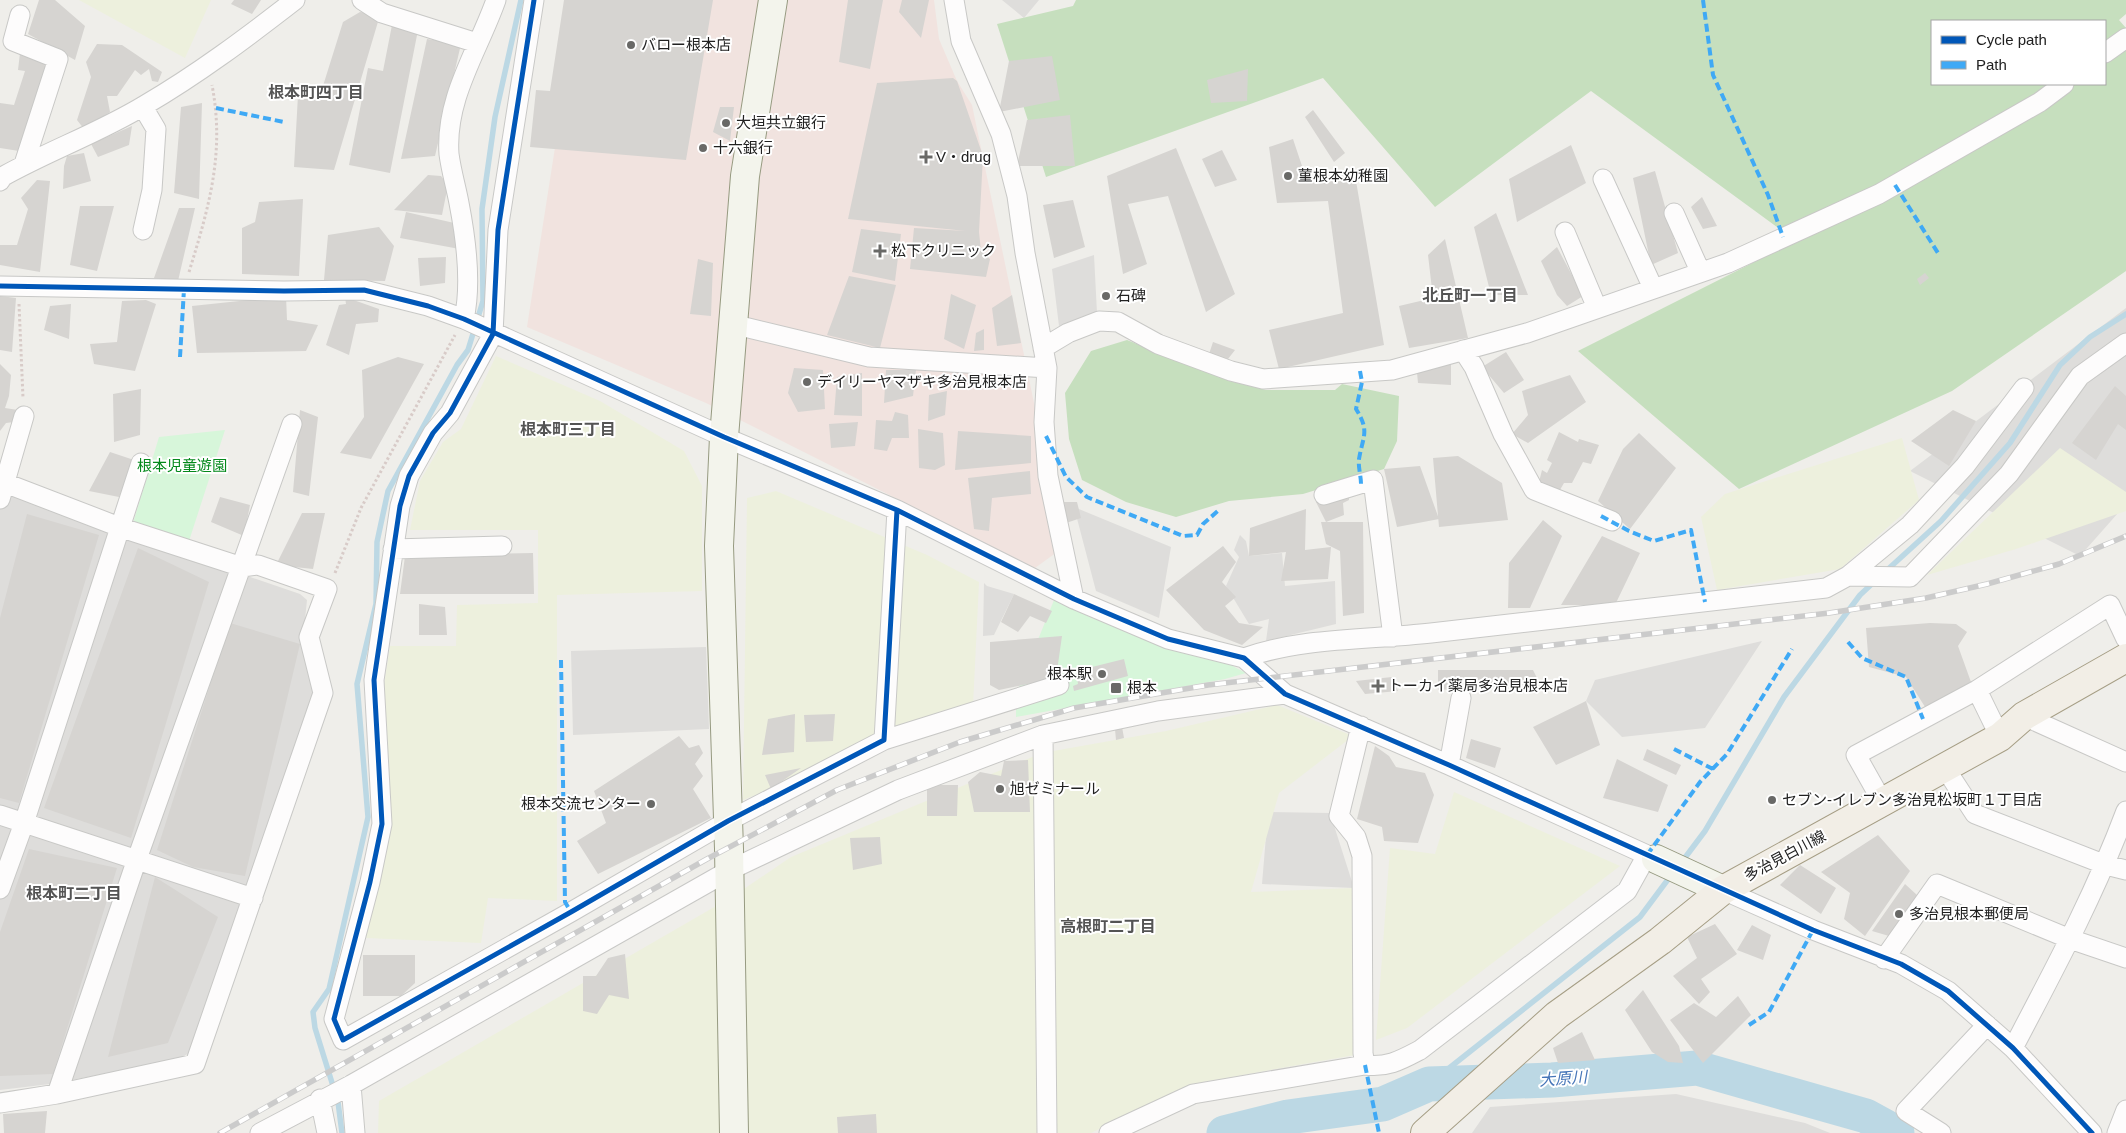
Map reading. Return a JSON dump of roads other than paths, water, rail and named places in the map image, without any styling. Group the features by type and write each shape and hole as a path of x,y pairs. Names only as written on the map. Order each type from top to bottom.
{"main road":[{"name":"多治見白川線","path":"1425,1133 1557,1015 1660,941 1723,890 2000,737 2024,716 2126,658"}],"street":[{"path":"1,178 24,164 143,106 208,66 295,0"},
{"path":"362,0 382,13 476,43"},
{"path":"464,319 468,301 463,225 449,154 452,109 476,43 488,22 496,0"},
{"path":"534,0 498,230 493,334 450,412 433,433 409,476 393,549 374,680 382,789 382,824 370,882 334,1019 343,1040 728,821 884,740 1059,685"},
{"path":"734,1133 730,870 719,546 724,437 745,176 773,0"},
{"path":"954,0 956,22 963,47 1001,134 1016,196 1047,368 1044,422 1048,476 1074,599"},
{"path":"20,15 13,41 58,59 24,164"},
{"path":"2106,52 2126,38"},
{"path":"1043,348 1068,333 1099,321 1118,322 1158,344 1231,371 1263,379 1392,370 1527,333 1700,271 1728,263 1879,194 2040,102 2063,85"},
{"path":"143,106 156,129 152,190 143,230"},
{"path":"1603,179 1653,288"},
{"path":"1674,213 1700,271"},
{"path":"1565,232 1597,308"},
{"path":"0,286 364,290 428,306 464,319 493,334 724,437 897,510 1074,599 1168,639 1244,658 1285,694 1449,765 1723,890 1884,960 1901,964 1948,991 2013,1048 2092,1133"},
{"path":"732,324 869,357 1047,368"},
{"path":"1848,576 1910,577 2009,474 2080,376 2126,343"},
{"path":"1462,350 1474,367 1503,434 1534,490 1612,521"},
{"path":"1244,658 1268,649 1308,644 1393,637 1826,588 1848,576 1910,525 1965,466 2024,388"},
{"path":"0,1103 57,1094 195,1064 323,693 309,637 327,589 258,565 242,567 2,488 24,416"},
{"path":"57,1094 137,858 292,424"},
{"path":"0,889 24,823 122,528 141,463"},
{"path":"1324,495 1373,480 1393,637"},
{"path":"884,740 897,510"},
{"path":"393,549 502,546"},
{"path":"1883,803 1856,755 1977,690 2110,605 2126,639"},
{"path":"1977,690 2000,737"},
{"path":"260,1133 351,1085 730,870 898,790 1043,735 1158,711 1285,694"},
{"path":"1449,765 1461,698"},
{"path":"2024,716 2126,762"},
{"path":"1360,726 1338,816 1356,837 1362,856 1363,1053 1365,1065"},
{"path":"1043,735 1047,1133"},
{"path":"1945,768 1974,814 2126,870"},
{"path":"2013,1048 2070,939 2106,864 2126,811"},
{"path":"0,815 137,858 253,898"},
{"path":"1109,1133 1193,1094 1365,1065 1392,1064 1420,1050 1627,891 1652,857"},
{"path":"1884,960 1937,884 2070,939 2126,958"},
{"path":"1941,1133 1906,1111 1987,1025"},
{"path":"351,1085 355,1133"},
{"path":"320,1100 327,1133"},
{"path":"2117,1133 2126,1110"}],"waterway":[{"path":"342,1133 338,1102 315,1028 313,1012 329,989 368,817 357,684 376,604 377,542 388,491 457,365 468,350 483,301 482,209 495,117 521,0"},
{"path":"1886,571 1941,521 2010,443 2060,365 2090,337 2126,314"},
{"path":"1681,863 1705,831 1784,697 1860,595 1875,581"},
{"path":"1429,1084 1640,917 1672,874"},
{"name":"大原川","path":"1224,1133 1288,1117 1383,1104 1429,1084 1552,1080 1697,1068 1866,1116 1897,1133"}],"railway":[{"path":"220,1133 707,859 837,790 960,742 1074,708 1208,685 1829,613 1926,598 1987,584 2059,564 2126,536"}],"place":[{"name":"バロー根本店","path":"631,45"},
{"name":"大垣共立銀行","path":"726,123"},
{"name":"十六銀行","path":"703,148"},
{"name":"V・drug","path":"926,157"},
{"name":"菫根本幼稚園","path":"1288,176"},
{"name":"松下クリニック","path":"880,251"},
{"name":"石碑","path":"1106,296"},
{"name":"デイリーヤマザキ多治見根本店","path":"807,382"},
{"name":"根本駅","path":"1102,674"},
{"name":"トーカイ薬局多治見根本店","path":"1378,686"},
{"name":"根本","path":"1116,688"},
{"name":"旭ゼミナール","path":"1000,789"},
{"name":"セブン-イレブン多治見松坂町１丁目店","path":"1772,800"},
{"name":"根本交流センター","path":"651,804"},
{"name":"多治見根本郵便局","path":"1899,914"}],"district":[{"name":"根本町四丁目","path":"316,92"},
{"name":"北丘町一丁目","path":"1470,295"},
{"name":"根本町三丁目","path":"568,429"},
{"name":"根本町二丁目","path":"74,893"},
{"name":"高根町二丁目","path":"1108,926"}],"park label":[{"name":"根本児童遊園","path":"182,466"}]}
